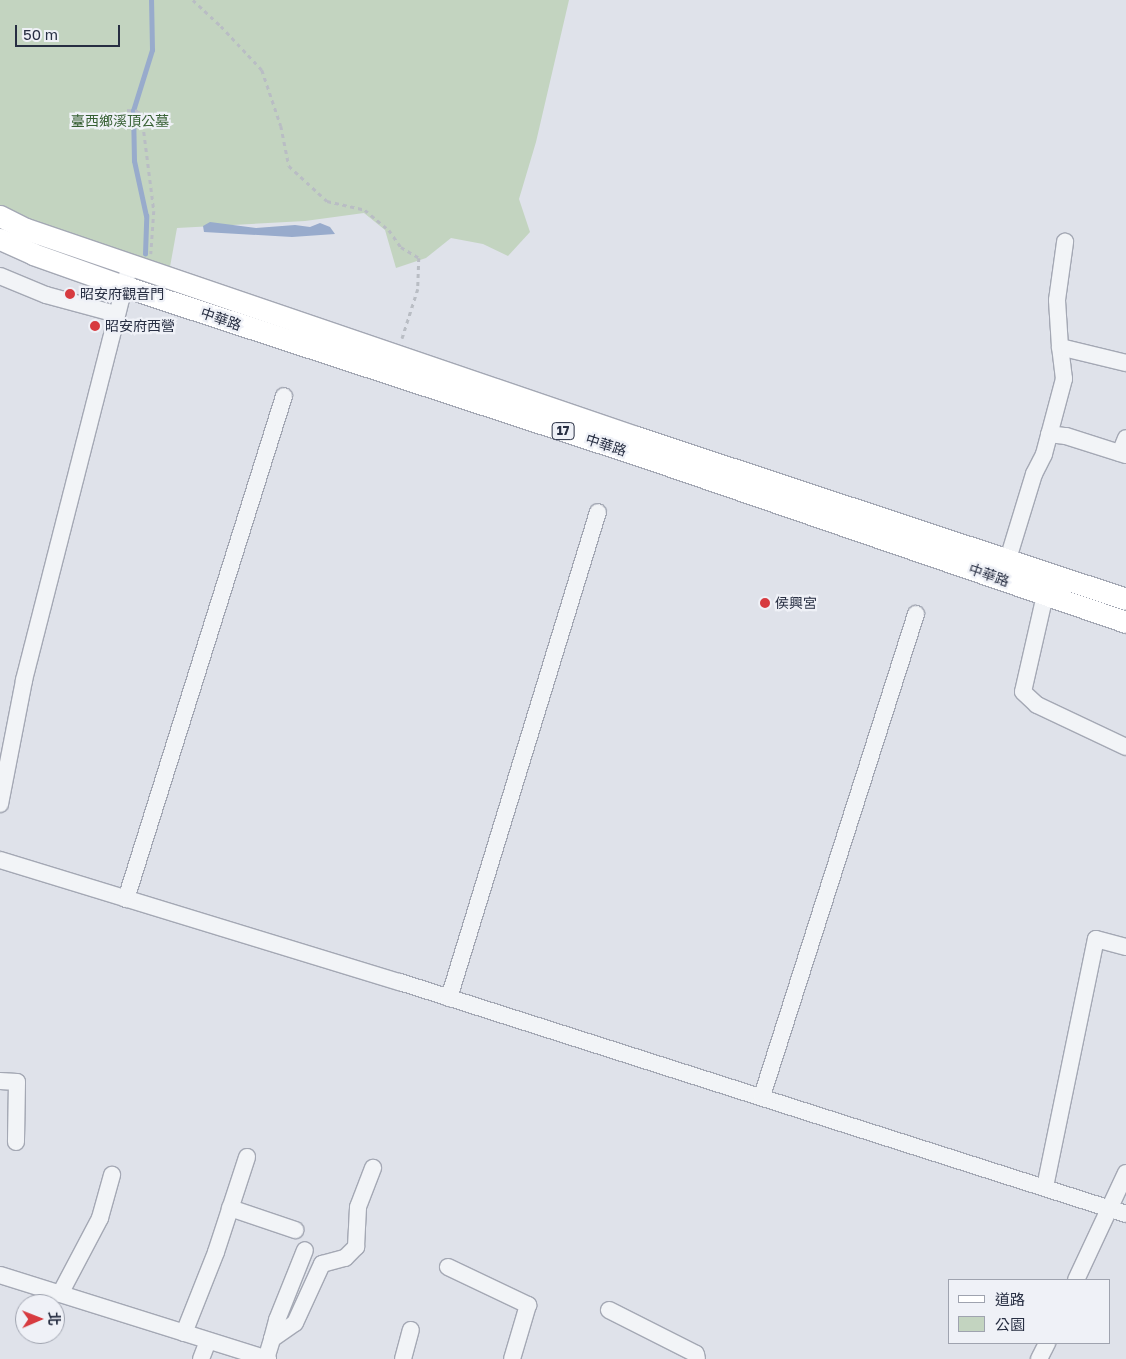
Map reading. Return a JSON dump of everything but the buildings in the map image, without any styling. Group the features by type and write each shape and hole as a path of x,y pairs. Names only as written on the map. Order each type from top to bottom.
{"main road":[{"name":"中華路","path":"0,216 26,229 645,440 1126,599"},
{"name":"中華路","path":"0,239 33,254 123,286 633,453 1126,622"}],"street":[{"path":"1008,559 1034,474 1044,454 1064,379 1057,300 1065,242"},
{"path":"0,804 24,680 123,286 138,266"},
{"path":"0,276 46,295 116,314"},
{"path":"1060,347 1126,363"},
{"path":"126,899 284,396"},
{"path":"1049,434 1124,449"},
{"path":"449,998 598,512"},
{"path":"1045,595 1023,692 1037,705 1126,747"},
{"path":"762,1096 916,614"},
{"path":"0,860 762,1096 1126,1214"},
{"path":"1045,1187 1096,939 1126,947"},
{"path":"0,1081 17,1082 16,1142"},
{"path":"184,1333 216,1252 247,1157"},
{"path":"272,1340 295,1323 322,1264 345,1258 356,1247 358,1207 373,1168"},
{"path":"1076,1279 1126,1173"},
{"path":"0,1275 60,1294 100,1218 112,1175"},
{"path":"230,1208 295,1230"},
{"path":"65,1296 267,1359 277,1320 305,1250"},
{"path":"448,1267 528,1305 512,1359"},
{"path":"609,1310 696,1354 697,1359"},
{"path":"403,1359 411,1330"},
{"path":"201,1359 208,1341"},
{"path":"1039,1359 1046,1344"}],"path":[{"path":"193,0 221,26 262,70 282,126 289,166 327,201 365,210 389,230 402,247 419,258 418,289 396,355"},
{"path":"127,110 138,111 142,116 154,211 152,253 138,266"}],"green space":[{"name":"臺西鄉溪頂公墓","path":"0,0 569,0 536,142 519,199 530,232 508,256 483,244 451,238 426,258 396,268 385,230 364,213 305,221 177,228 170,267 24,218 0,206"}],"water":[{"path":"210,222 256,228 295,225 310,227 320,223 330,227 335,234 292,237 204,232 203,226"}],"waterway":[{"path":"145,254 146,216 134,161 133,111 152,50 151,0"}],"place":[{"name":"昭安府觀音門","path":"70,294"},
{"name":"昭安府西營","path":"95,326"},
{"name":"侯興宮","path":"765,603"}]}
